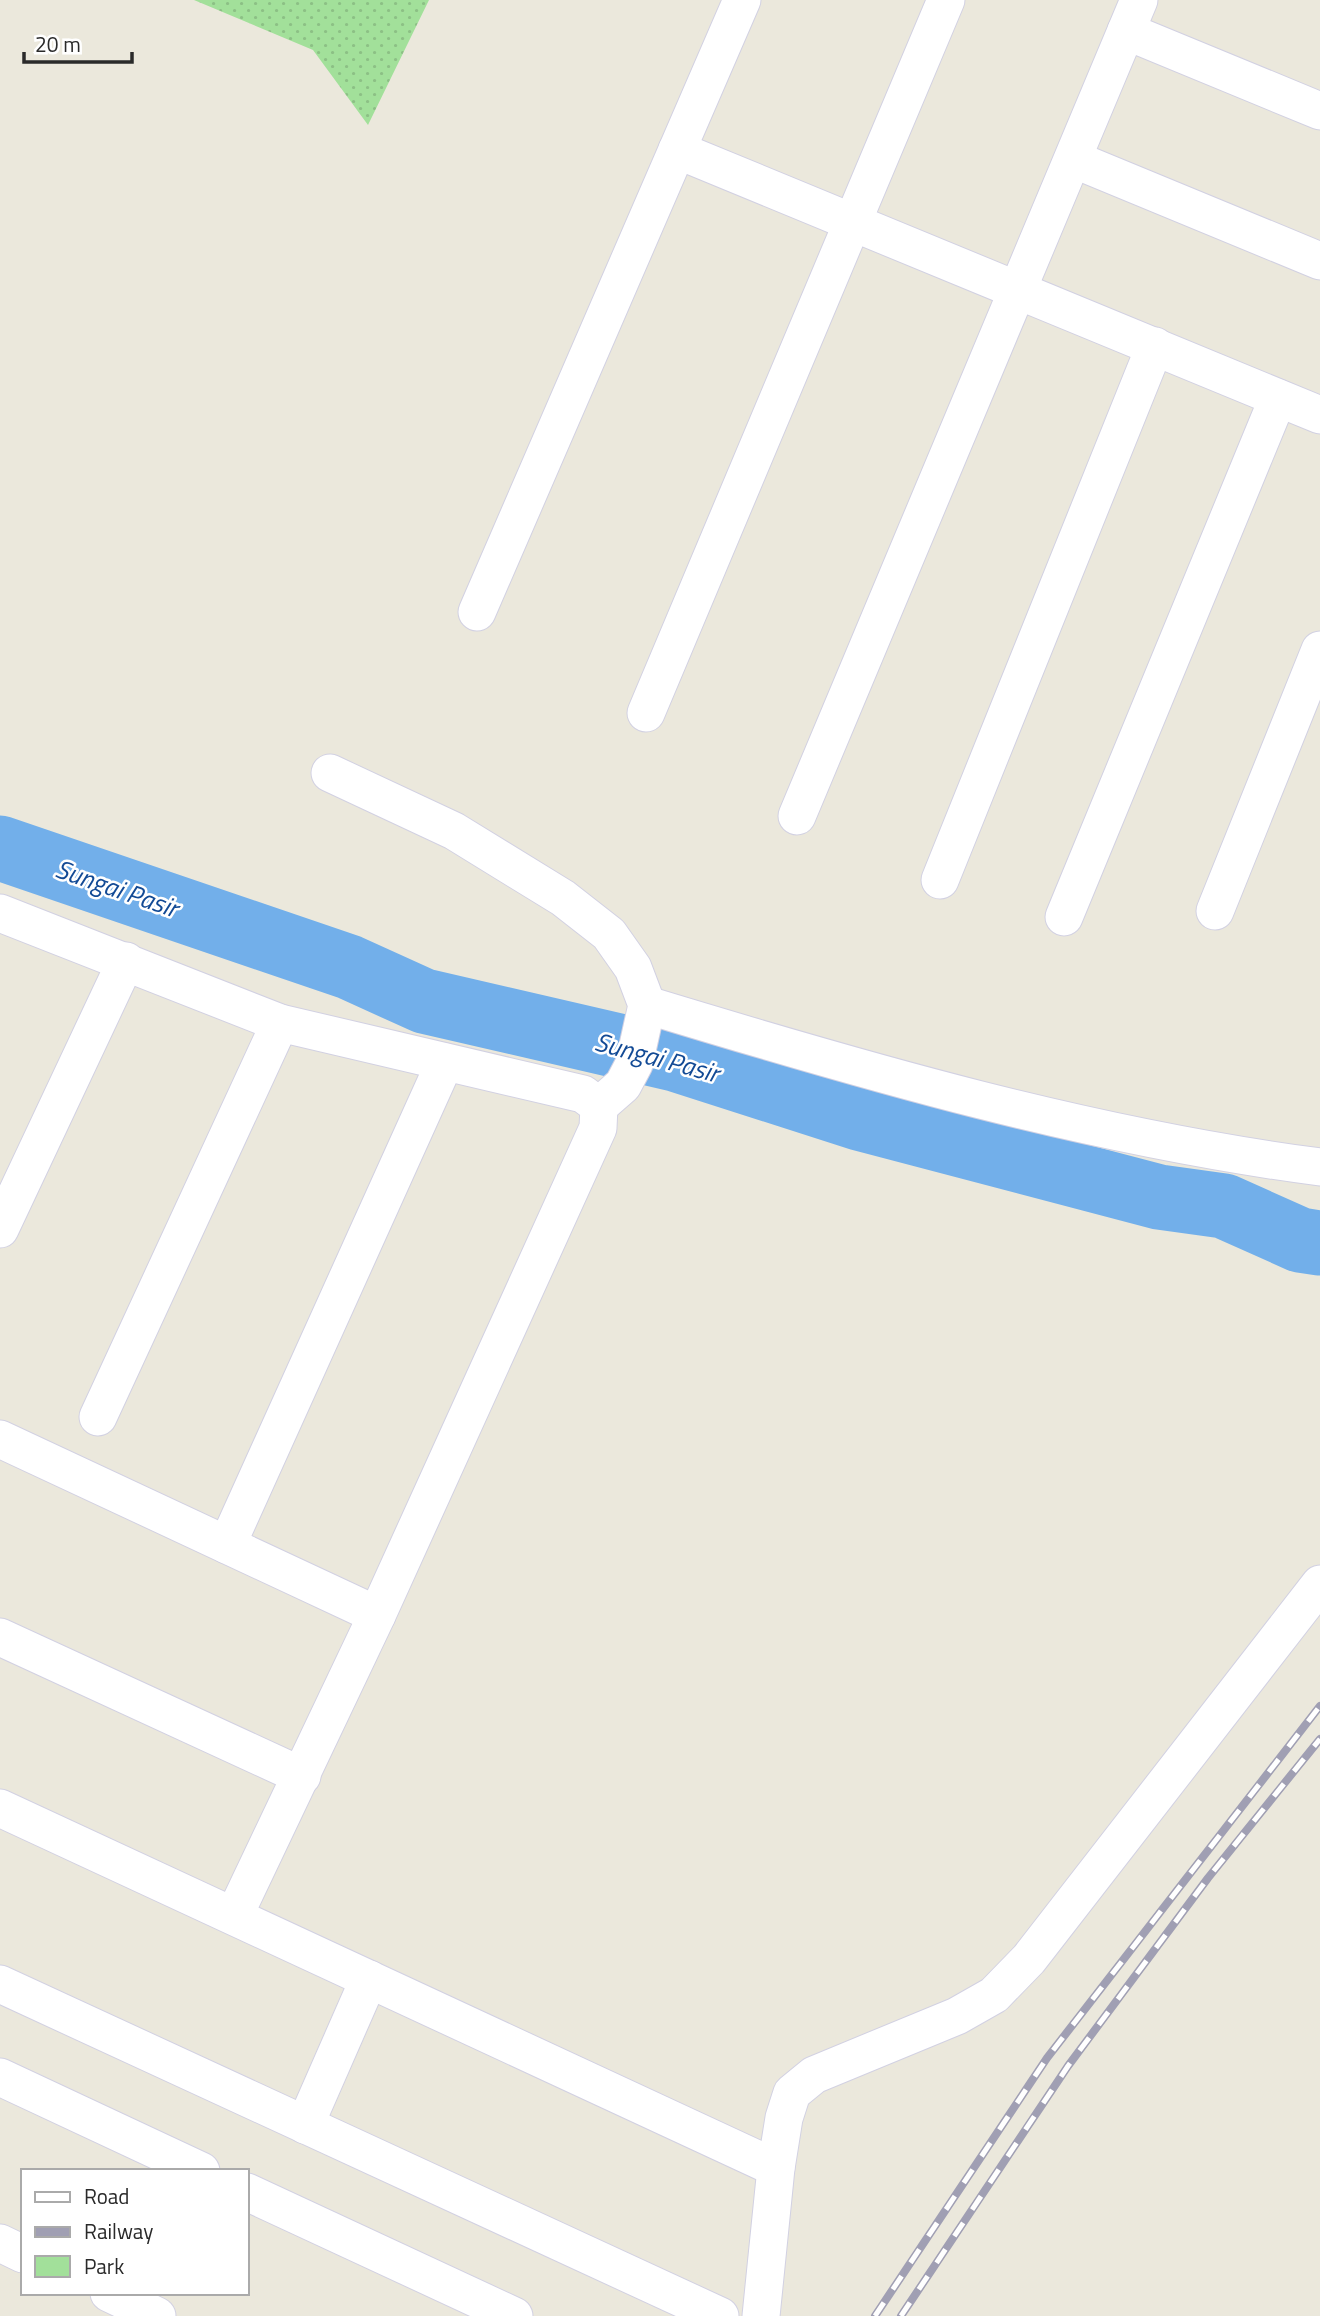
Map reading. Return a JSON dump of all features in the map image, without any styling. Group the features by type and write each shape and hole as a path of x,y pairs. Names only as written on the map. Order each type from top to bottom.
{"street":[{"path":"477,612 741,0"},
{"path":"646,713 946,0"},
{"path":"797,816 1133,16 1320,111"},
{"path":"677,150 1320,415"},
{"path":"1073,159 1320,261"},
{"path":"940,880 1155,346"},
{"path":"1064,917 1279,398"},
{"path":"1215,911 1320,650"},
{"path":"234,1916 377,1615 598,1128 599,1106 622,1085 641,1034 633,968 609,934 563,898 454,831 330,773"},
{"path":"0,913 280,1023 583,1094 599,1106"},
{"path":"0,1229 126,961"},
{"path":"98,1417 280,1023"},
{"path":"641,1034 894,1079 1194,1146 1320,1167"},
{"path":"227,1545 445,1062"},
{"path":"0,1439 377,1615"},
{"path":"761,2316 776,2168 784,2118 792,2093 814,2076 957,2016 994,1995 1029,1959 1320,1584"},
{"path":"0,1637 302,1776"},
{"path":"0,1808 776,2168"},
{"path":"305,2125 369,1979"},
{"path":"0,1984 720,2316"},
{"path":"0,2077 183,2167"},
{"path":"248,2192 514,2316"},
{"path":"0,2243 21,2253"},
{"path":"111,2299 157,2316"}],"green space":[{"path":"194,0 429,0 368,125 313,50"}],"waterway":[{"name":"Sungai Pasir","path":"0,848 349,967 424,1001 675,1059 859,1118 1159,1197 1224,1206 1300,1240 1320,1243"}],"railway":[{"path":"875,2316 1047,2058 1320,1706"},
{"path":"901,2316 1068,2066 1208,1878 1320,1739"}]}
